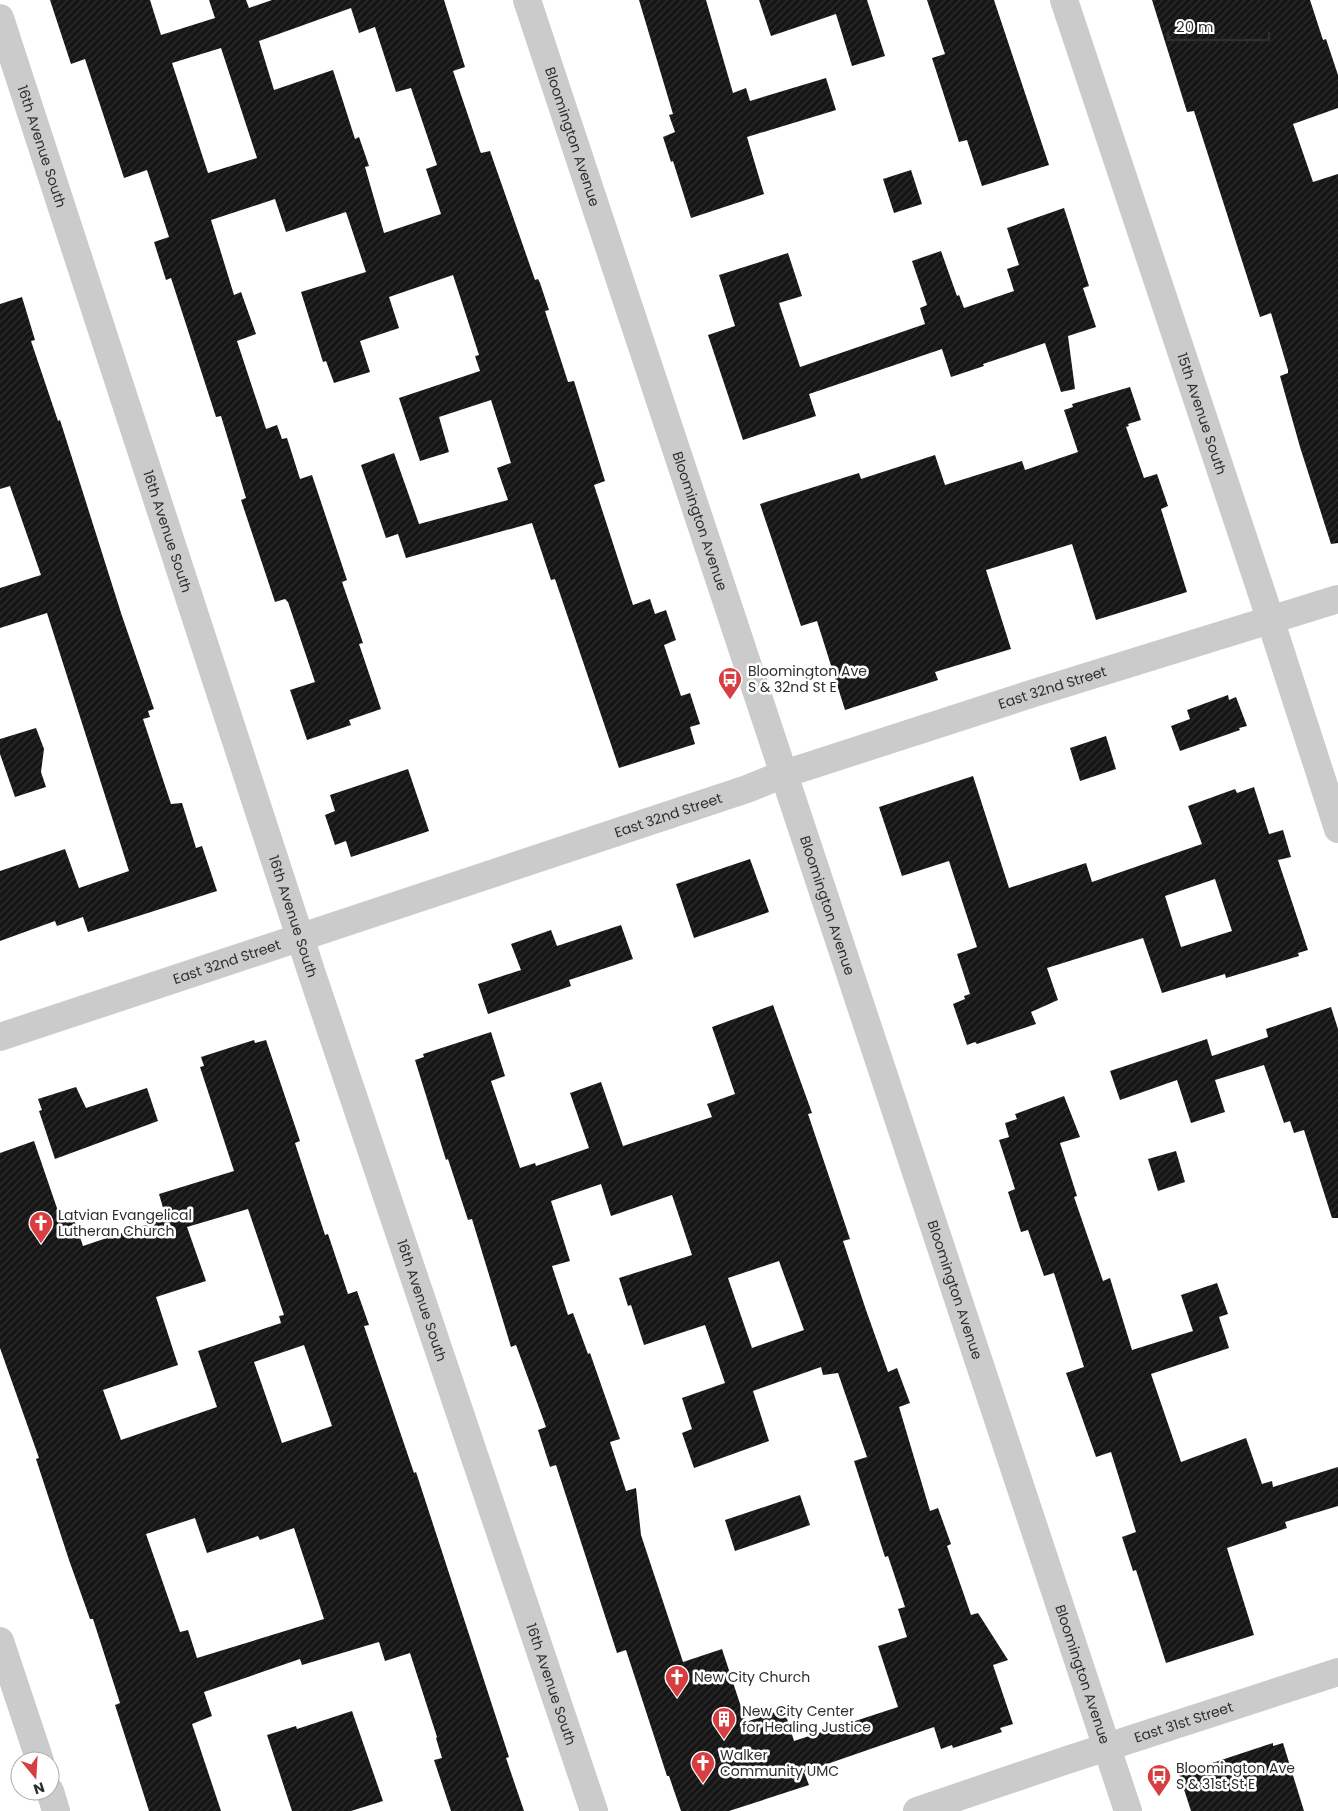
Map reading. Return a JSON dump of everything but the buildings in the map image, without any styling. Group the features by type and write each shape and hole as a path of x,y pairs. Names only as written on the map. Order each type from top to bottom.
{"street":[{"name":"Bloomington Avenue","path":"527,0 1128,1811"},
{"name":"15th Avenue South","path":"1064,0 1271,620 1338,829"},
{"name":"16th Avenue South","path":"0,18 301,937 594,1811"},
{"name":"East 32nd Street","path":"0,1037 747,789 784,774 1338,599"},
{"path":"0,1641 37,1751"},
{"name":"East 31st Street","path":"917,1811 1338,1672"}],"place":[{"name":"Bloomington Ave S & 32nd St E","path":"730,700"},
{"name":"Latvian Evangelical Lutheran Church","path":"41,1244"},
{"name":"New City Church","path":"677,1698"},
{"name":"New City Center for Healing Justice","path":"724,1740"},
{"name":"Walker Community UMC","path":"703,1784"},
{"name":"Bloomington Ave S & 31st St E","path":"1159,1797"}]}
